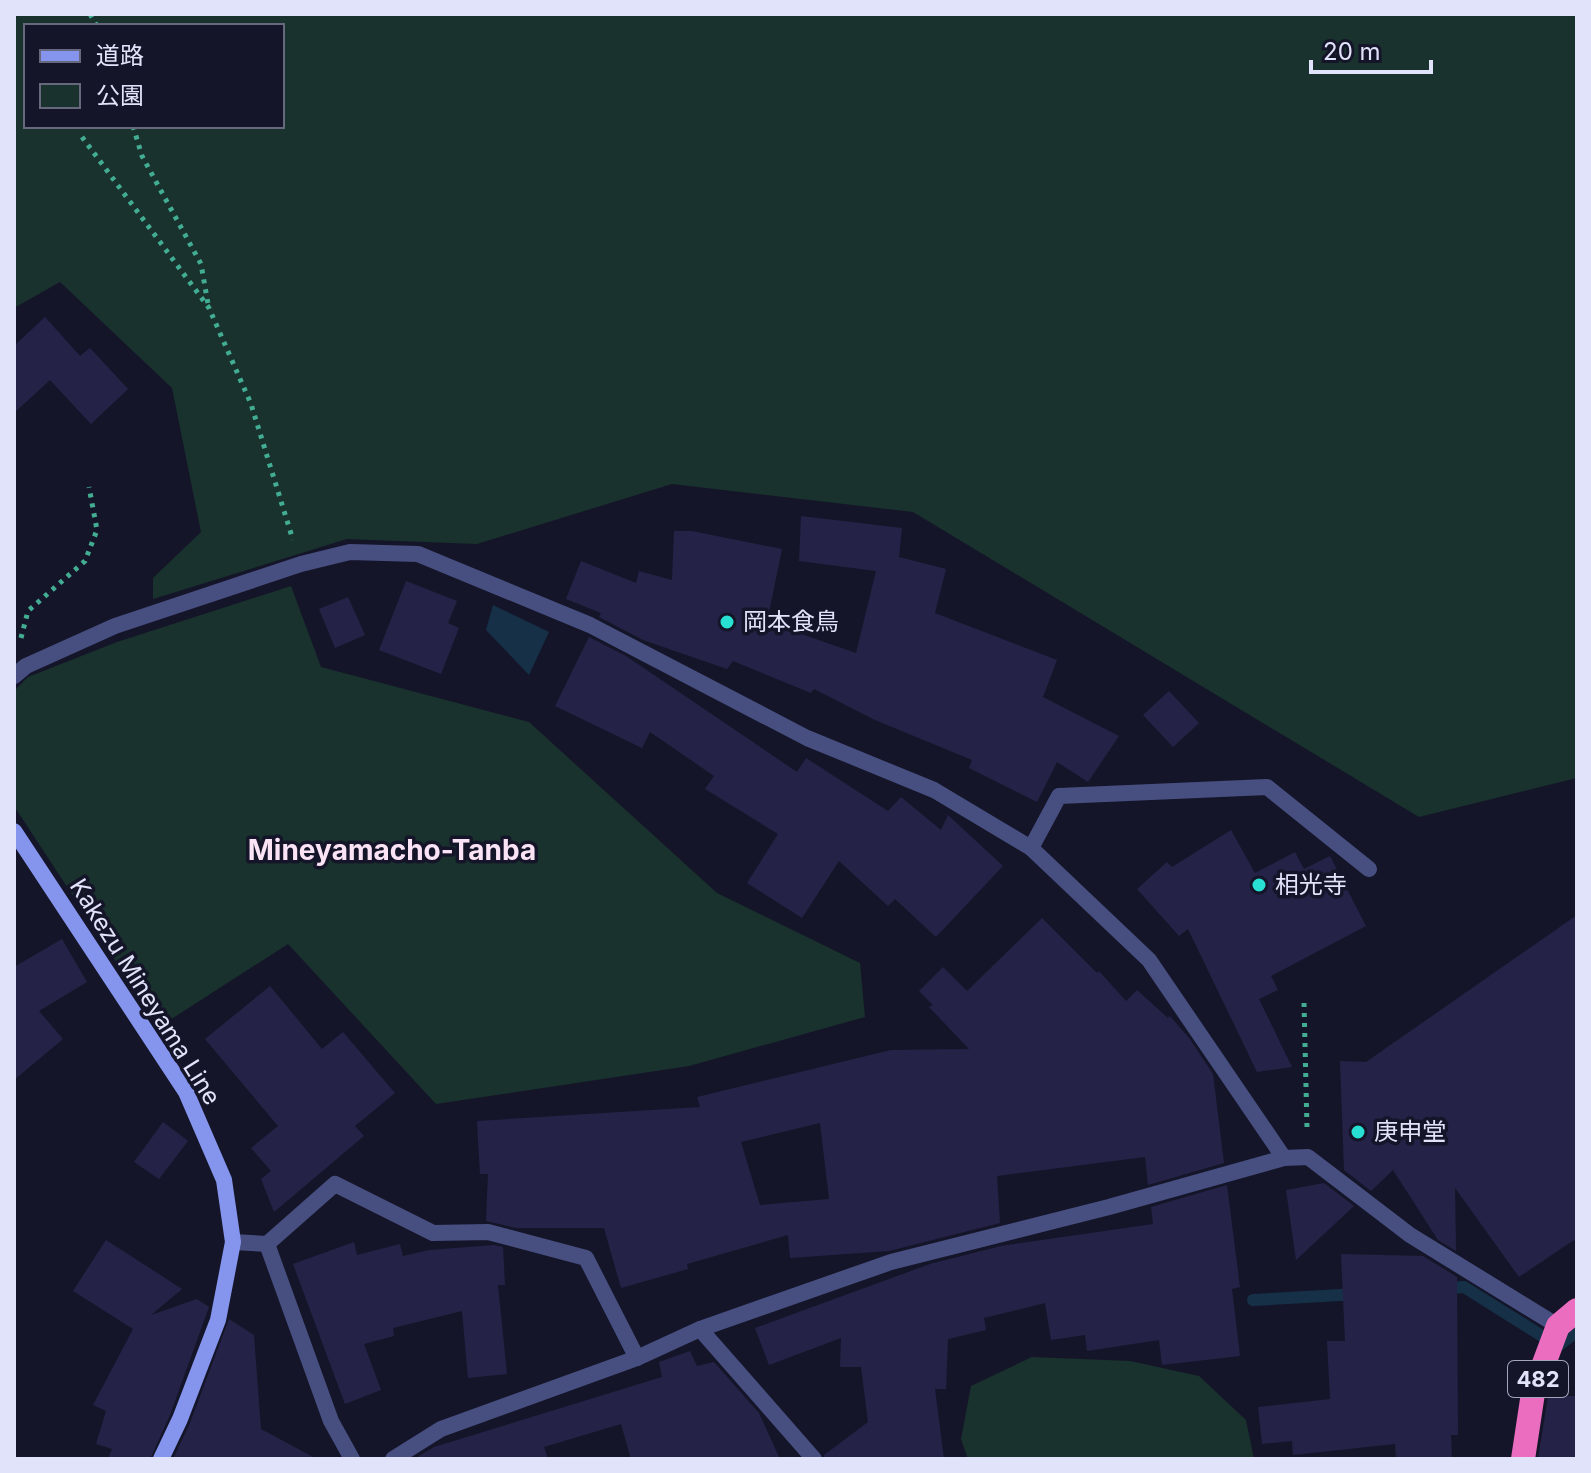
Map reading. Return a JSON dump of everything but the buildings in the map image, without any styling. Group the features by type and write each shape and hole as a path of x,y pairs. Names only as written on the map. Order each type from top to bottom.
{"highway":[{"name":"482","path":"1523,1459 1533,1393 1558,1326 1577,1310"}],"main road":[{"name":"Kakezu Mineyama Line","path":"14,831 186,1092 224,1180 233,1242 218,1320 180,1419 161,1459"}],"street":[{"path":"20,671 115,626 301,564 350,552 418,554 590,625 807,738 934,790 1031,848 1149,960 1284,1158"},
{"path":"1031,848 1059,796 1267,787 1369,869"},
{"path":"393,1459 441,1429 637,1358 700,1329 891,1262 1123,1204 1284,1158 1308,1157 1410,1235 1558,1326"},
{"path":"233,1242 267,1244 335,1184 433,1233 488,1232 586,1258 637,1358"},
{"path":"267,1244 331,1421 352,1459"},
{"path":"700,1329 814,1459"}],"path":[{"path":"134,128 142,156 201,264 209,308"},
{"path":"82,137 209,308 251,404 301,564"},
{"path":"20,671 20,642 28,611 85,561 97,530 89,487"},
{"path":"1304,1003 1308,1157"}],"green space":[{"path":"14,14 1577,14 1577,778 1419,817 913,512 672,484 477,544 347,539 153,599 153,578 201,532 172,388 60,282 14,308"},
{"path":"291,586 321,667 529,722 717,893 860,963 865,1017 689,1066 436,1104 288,944 159,1027 14,806 14,691 28,677 117,642"},
{"path":"1032,1357 1130,1361 1199,1376 1246,1420 1254,1459 968,1459 961,1439 971,1386"}],"water":[{"path":"493,605 549,632 529,675 486,630"}],"waterway":[{"path":"1444,1288 1464,1287 1558,1346 1577,1331"},
{"path":"1253,1300 1358,1294"}],"place":[{"name":"岡本食鳥","path":"727,622"},
{"name":"相光寺","path":"1259,885"},
{"name":"庚申堂","path":"1358,1132"}],"district":[{"name":"Mineyamacho-Tanba","path":"392,850"}]}
